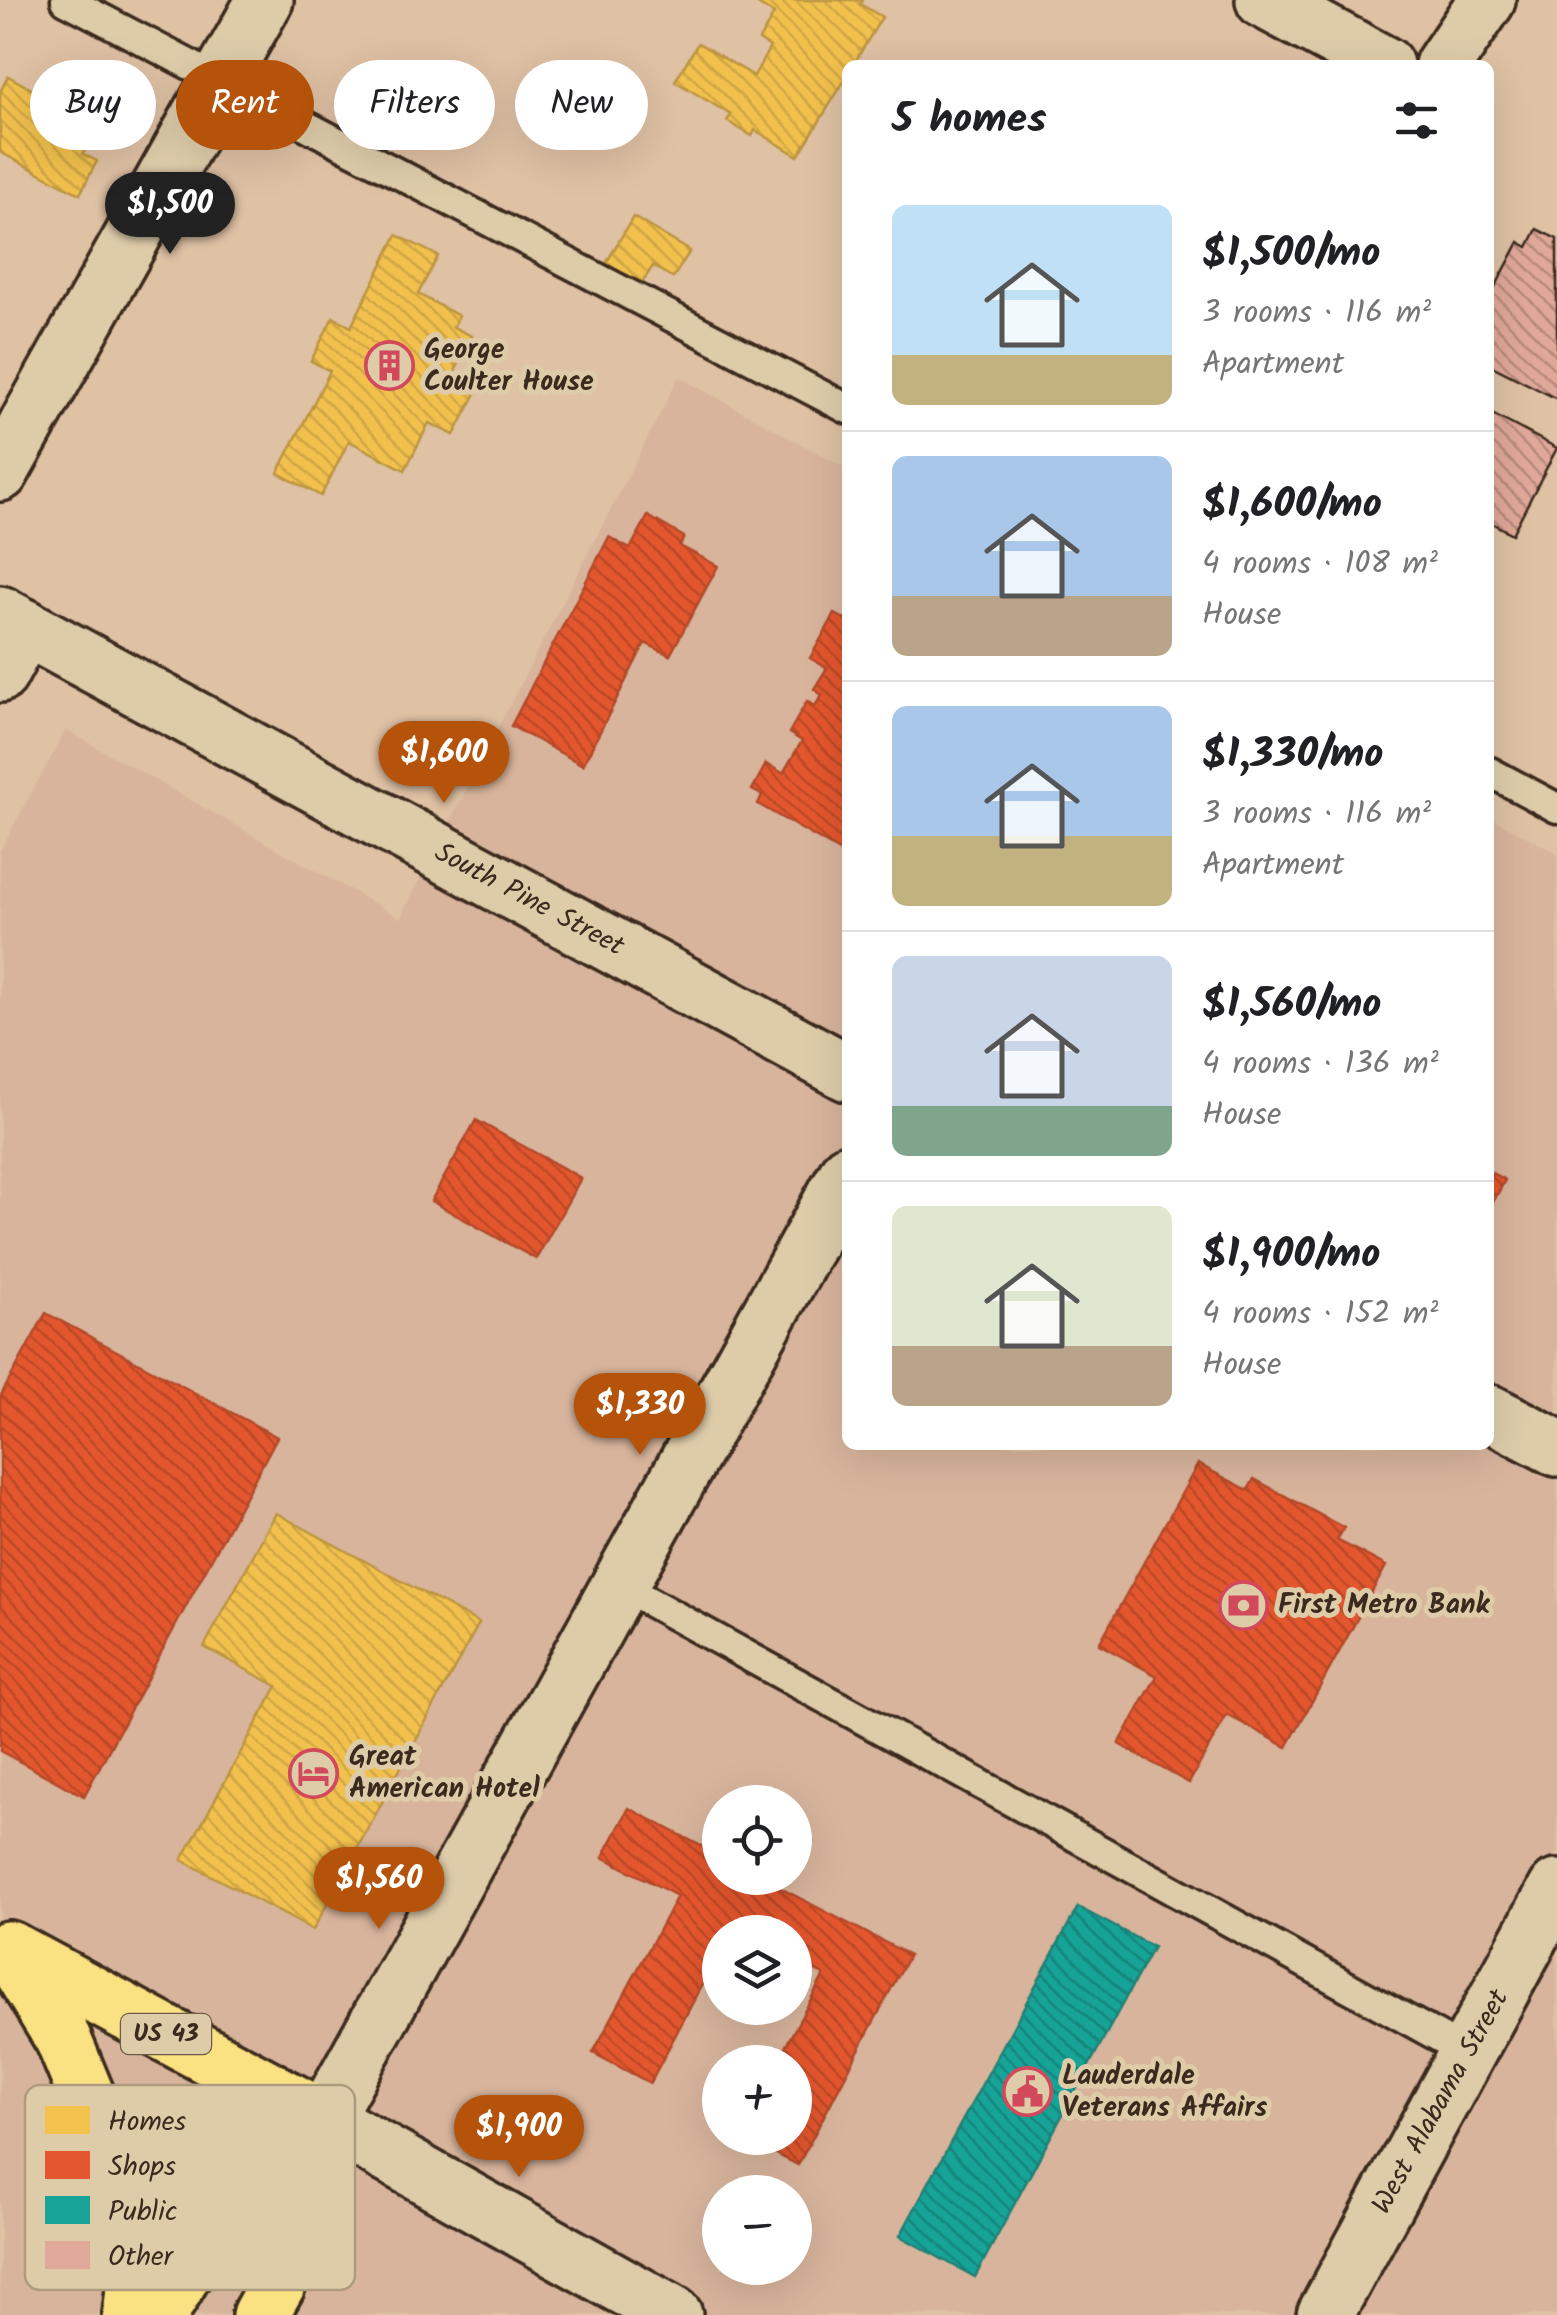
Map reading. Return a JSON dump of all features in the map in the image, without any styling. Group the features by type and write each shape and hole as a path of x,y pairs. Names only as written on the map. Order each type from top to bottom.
{"highway":[{"name":"US 43","path":"4,1946 261,2085"},
{"name":"US 43","path":"4,1946 62,2039 81,2085"},
{"name":"US 43","path":"131,2315 134,2290"},
{"path":"159,2315 174,2290"},
{"path":"260,2315 273,2290"}],"street":[{"path":"231,60 265,0"},
{"path":"1264,0 1376,60"},
{"path":"1446,60 1487,0"},
{"path":"0,474 181,150"},
{"name":"South Pine Street","path":"8,639 842,1070"},
{"path":"343,2085 842,1183"},
{"path":"1494,1415 1557,1448"},
{"name":"West Alabama Street","path":"1325,2315 1557,1888"},
{"path":"355,2136 674,2315"}],"lane":[{"path":"66,0 182,60"},
{"path":"314,129 842,406"},
{"path":"1494,774 1557,808"},
{"path":"618,1586 1468,2052"}],"shaded area":[{"path":"679,377 842,466 842,1450 1494,1450 1494,819 1557,853 1557,2315 0,2315 0,851 66,730 400,918"}],"building: Homes":[{"path":"751,0 863,0 860,4 882,17 856,60 842,60 842,85 798,156 755,130 752,136 727,121 731,115 675,81 698,43 754,76 770,47 759,40 774,14"},
{"path":"8,76 30,88 30,150 85,150 83,154 97,161 80,194 0,152 0,92"},
{"path":"633,217 690,251 673,278 653,266 636,292 601,272"},
{"name":"George Coulter House","path":"397,235 438,256 418,294 459,316 453,327 472,336 451,380 476,393 454,435 429,423 405,470 349,441 321,496 278,473 330,371 311,361 333,317 351,327"},
{"name":"Great American Hotel","path":"276,1513 479,1623 313,1930 182,1860 277,1686 204,1647"}],"building: Shops":[{"path":"648,516 684,537 680,546 718,566 670,655 645,643 583,765 511,726 609,537 630,549"},
{"path":"835,614 842,618 842,853 758,804 762,795 752,790 766,764 783,773 802,741 789,733 807,701 815,706 822,695 814,689 827,668 810,658"},
{"path":"476,1120 581,1178 536,1259 431,1201"},
{"path":"1494,1174 1505,1180 1494,1201"},
{"path":"46,1313 277,1437 84,1796 0,1751 0,1397"},
{"name":"First Metro Bank","path":"1198,1464 1248,1490 1254,1479 1344,1528 1337,1540 1386,1566 1287,1747 1227,1715 1189,1783 1119,1744 1157,1676 1099,1644"},
{"path":"629,1808 702,1847 702,1895 794,1895 909,1955 812,2139 812,2045 786,2045 797,2025 812,2025 812,1997 824,1975 812,1969 812,1915 702,1915 702,1985 650,2083 593,2053 677,1896 603,1857"},
{"path":"778,2155 803,2155 798,2165"}],"building: Public":[{"name":"Lauderdale Veterans Affairs","path":"1078,1907 1153,1947 975,2277 900,2236"}],"building: Other":[{"path":"1537,229 1557,239 1557,399 1494,367 1494,289 1519,242 1528,247"},
{"path":"1494,415 1557,448 1512,534 1494,524"}],"place":[{"name":"George Coulter House","path":"389,366"},
{"name":"First Metro Bank","path":"1243,1605"},
{"name":"Great American Hotel","path":"314,1773"},
{"name":"Lauderdale Veterans Affairs","path":"1027,2092"}]}
